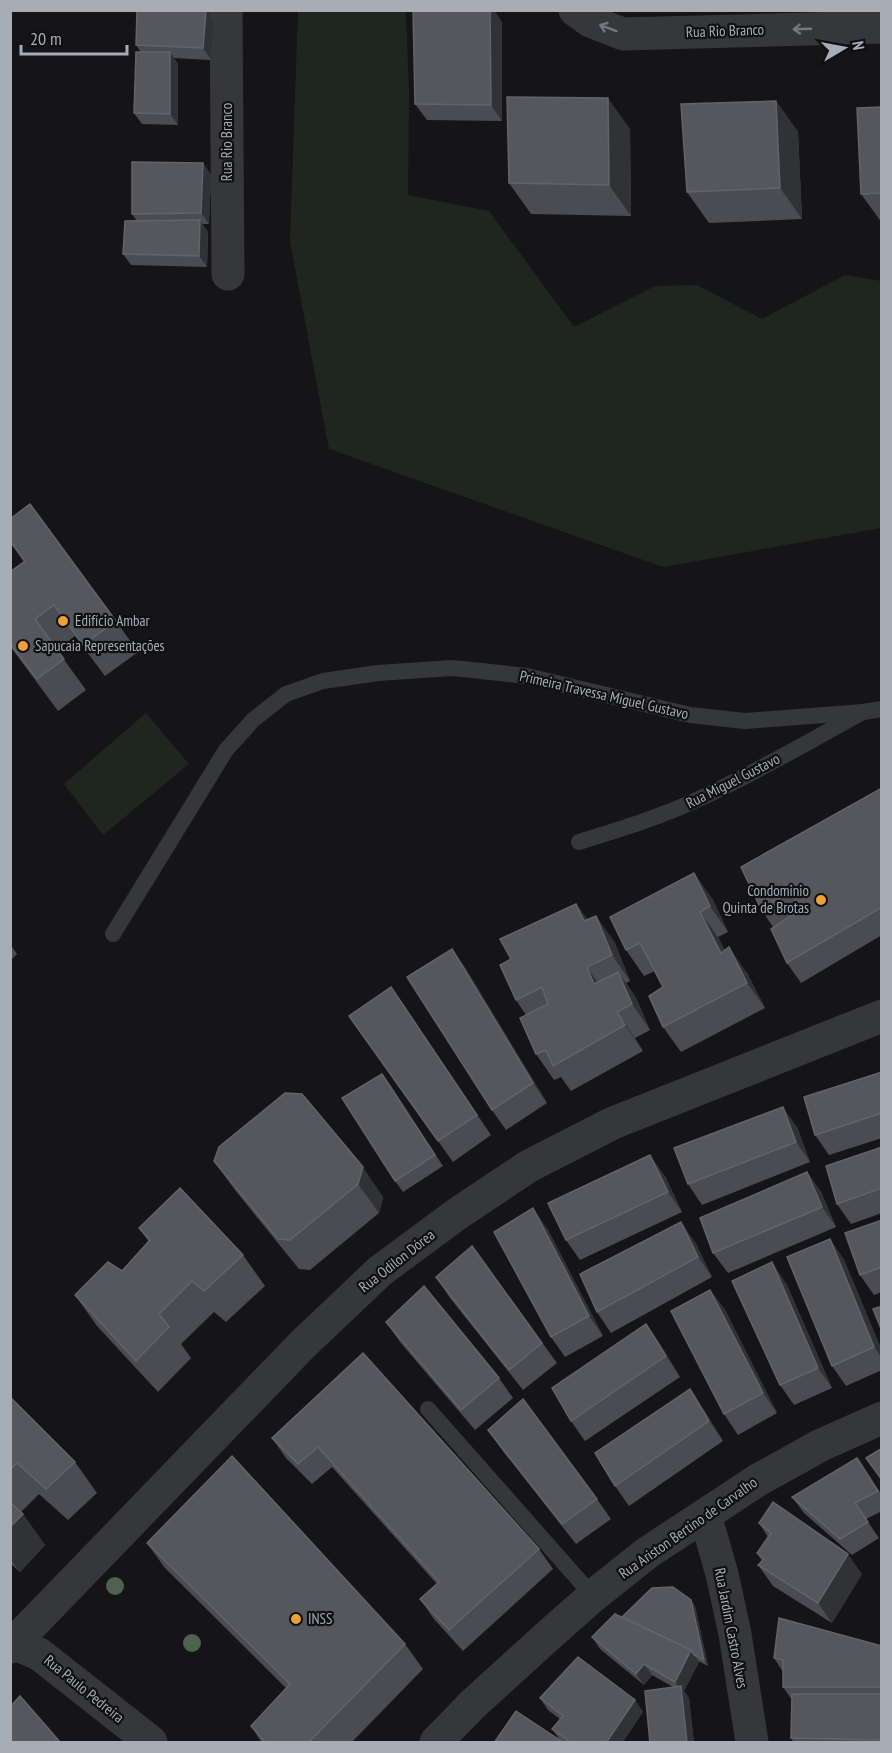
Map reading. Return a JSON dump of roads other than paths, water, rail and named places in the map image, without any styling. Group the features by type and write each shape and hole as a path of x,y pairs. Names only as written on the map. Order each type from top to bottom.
{"street":[{"name":"Rua Rio Branco","path":"226,10 228,274"},
{"name":"Rua Rio Branco","path":"575,10 590,21 623,34 882,27"},
{"name":"Rua Odilon Dórea","path":"12,1644 303,1344 380,1271 448,1221 529,1166 613,1123 882,1016"},
{"name":"Rua Ariston Bertino de Carvalho","path":"436,1743 473,1704 593,1596 647,1553 769,1474 821,1445 882,1418"},
{"name":"Rua Jardim Castro Alves","path":"705,1515 722,1574 735,1634 752,1743"},
{"name":"Rua Paulo Pedreira","path":"12,1644 39,1654 151,1743"}],"lane":[{"name":"Primeira Travessa Miguel Gustavo","path":"113,934 226,750 253,720 286,694 323,681 378,673 453,668 527,676 690,715 745,721 862,712"},
{"name":"Rua Miguel Gustavo","path":"579,842 644,821 692,802 862,712 882,709"},
{"path":"428,1409 593,1596"}],"place":[{"name":"Edifício Ambar","path":"63,621"},
{"name":"Sapucaia Representações","path":"23,646"},
{"name":"Condominio Quinta de Brotas","path":"821,900"},
{"name":"INSS","path":"296,1619"}]}
